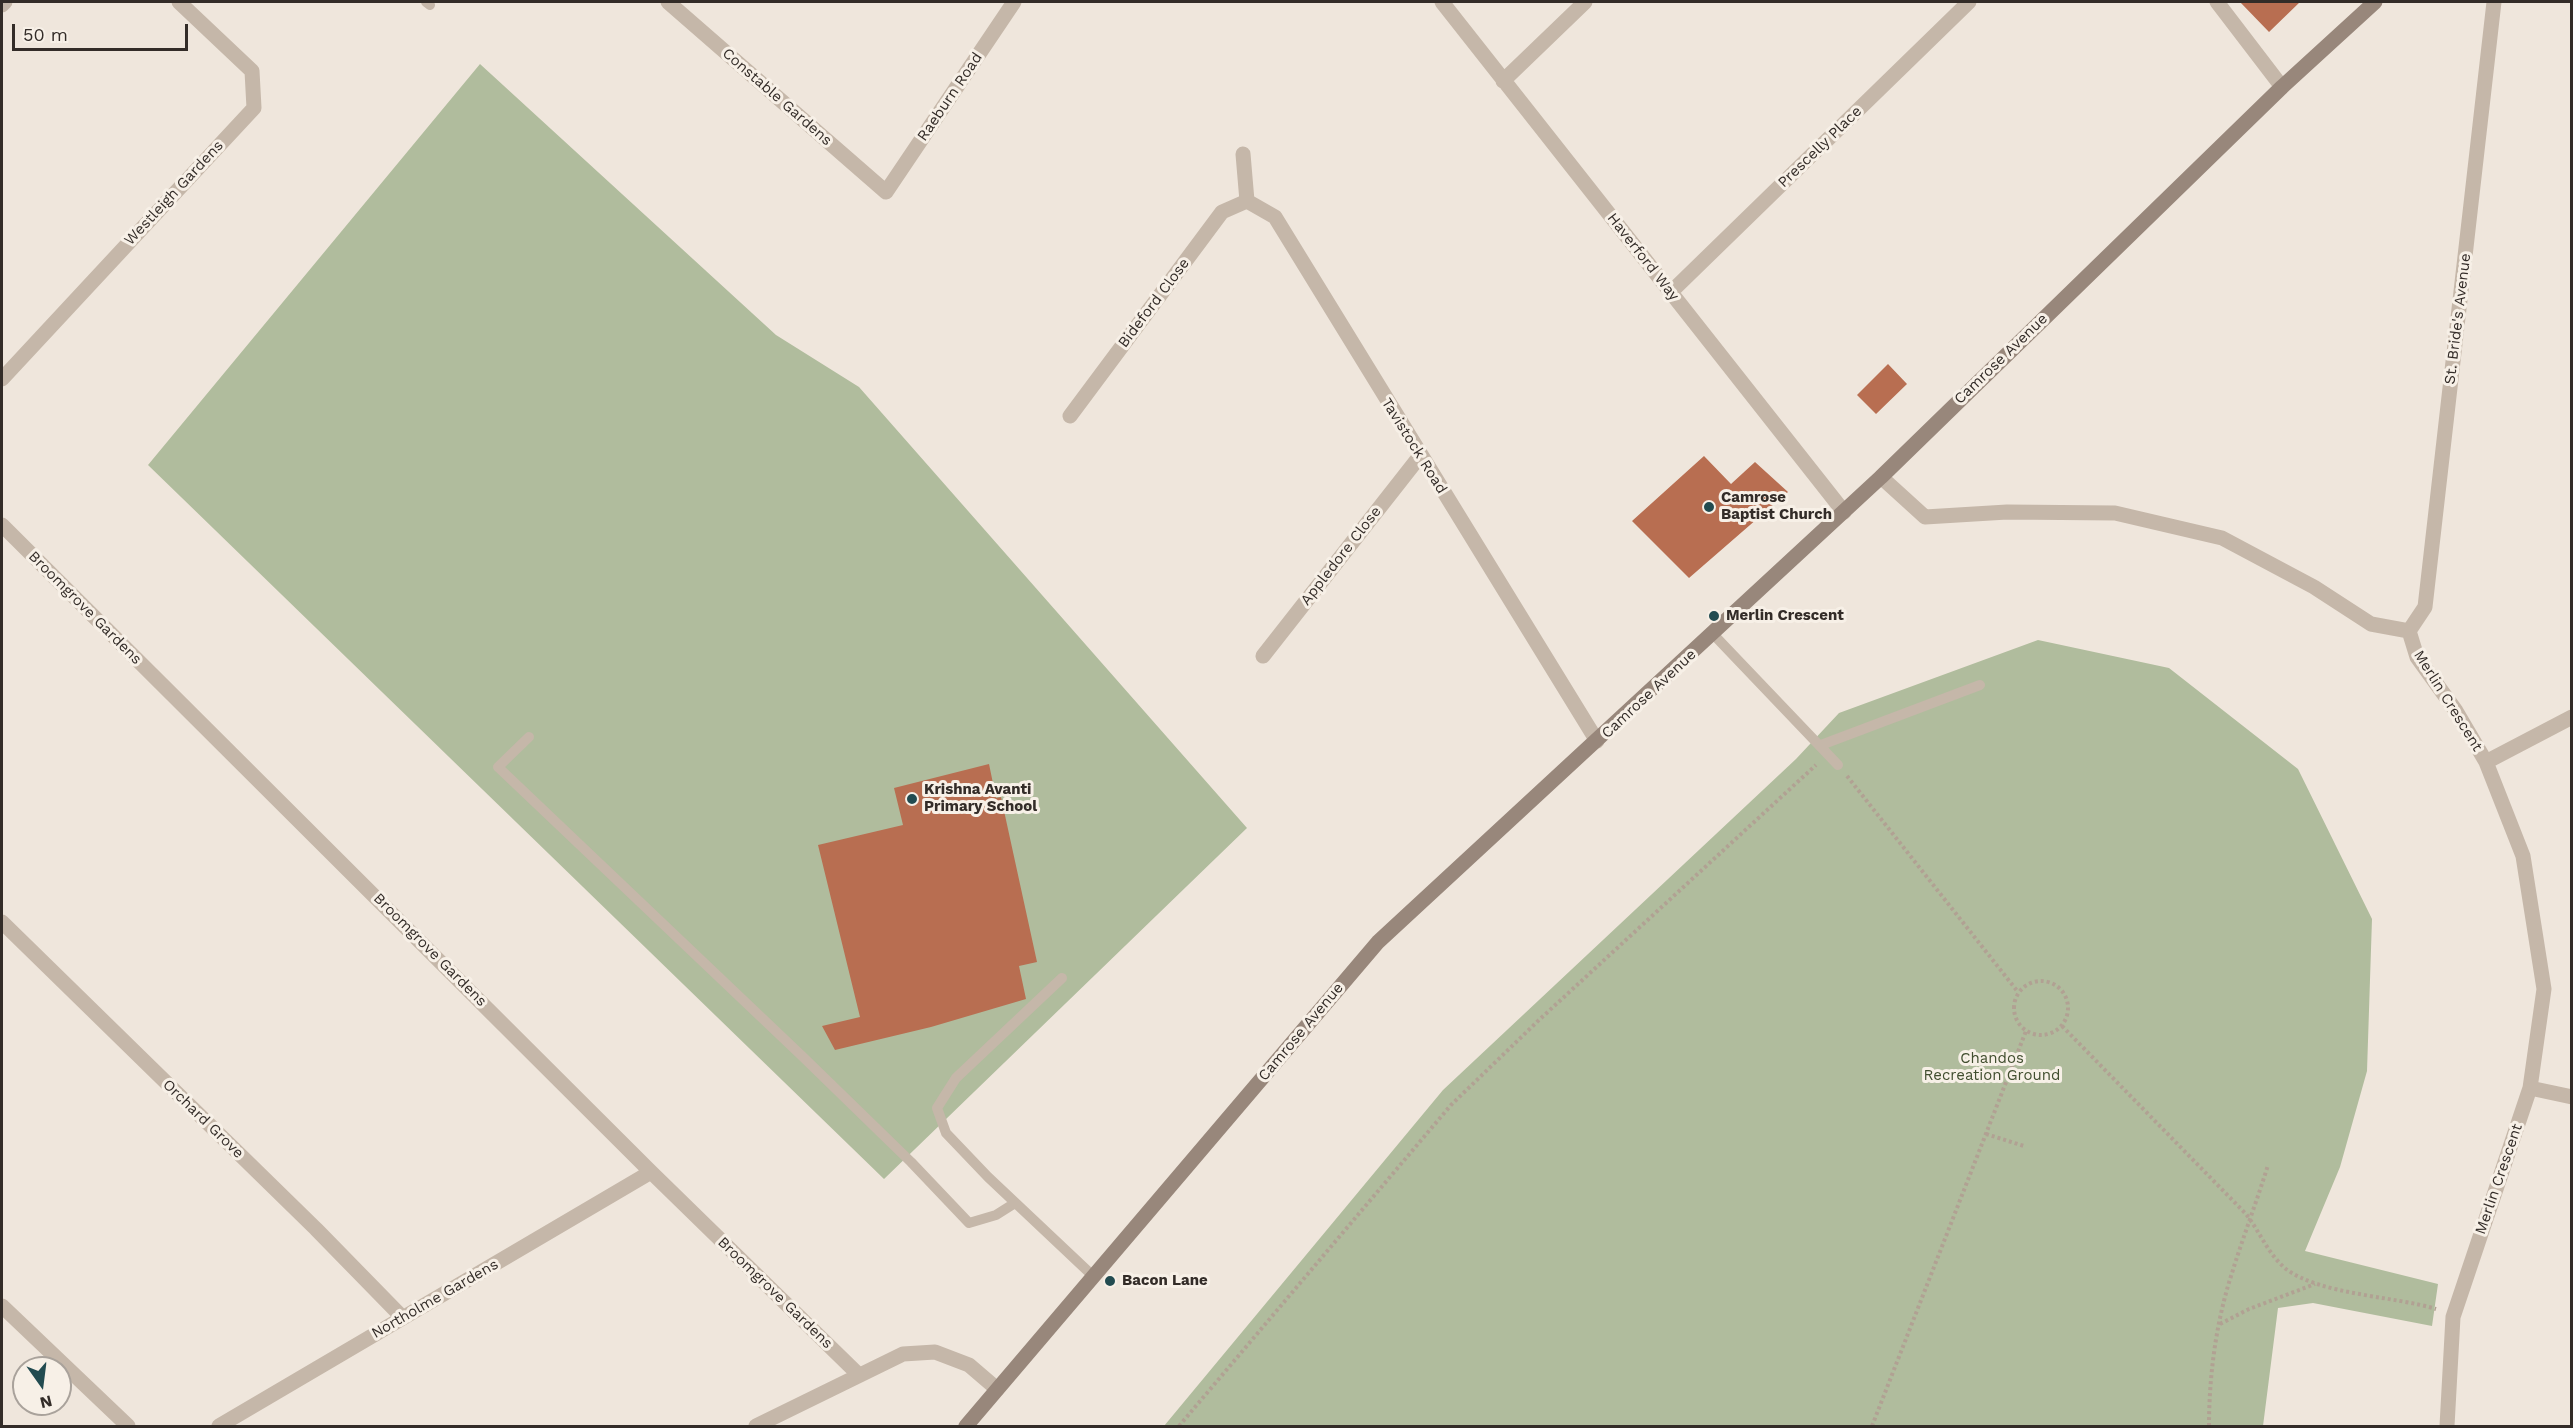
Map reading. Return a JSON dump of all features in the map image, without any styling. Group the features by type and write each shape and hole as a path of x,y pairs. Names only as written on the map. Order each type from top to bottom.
{"street":[{"path":"2,5 5,2"},
{"name":"Constable Gardens","path":"668,2 886,192"},
{"name":"Raeburn Road","path":"886,192 1014,2"},
{"name":"Haverford Way","path":"1442,2 1844,512"},
{"path":"1503,81 1585,2"},
{"name":"Prescelly Place","path":"1671,292 1969,2"},
{"path":"2217,2 2282,87"},
{"name":"Camrose Avenue","path":"966,1426 1378,942 1844,512 2282,87 2375,2"},
{"name":"St. Bride's Avenue","path":"2409,631 2425,607 2494,2"},
{"name":"Westleigh Gardens","path":"2,379 254,108 252,71 184,3"},
{"path":"1243,154 1247,201"},
{"name":"Bideford Close","path":"1070,416 1222,212 1247,201"},
{"name":"Tavistock Road","path":"1247,201 1275,217 1420,456 1598,741"},
{"name":"Appledore Close","path":"1263,656 1420,456"},
{"name":"Merlin Crescent","path":"1881,477 1925,517 2007,512 2115,513 2222,538 2314,586 2371,624 2409,631 2417,657 2456,711 2486,762 2523,856 2544,989 2530,1088 2453,1317 2447,1426"},
{"name":"Broomgrove Gardens","path":"2,525 651,1172 859,1375"},
{"path":"2486,762 2571,717"},
{"name":"Orchard Grove","path":"2,922 316,1229 402,1317"},
{"path":"2530,1088 2571,1096"},
{"name":"Northolme Gardens","path":"219,1426 651,1172"},
{"path":"2,1306 128,1426"},
{"path":"756,1426 903,1354 935,1352 969,1365 997,1389"}],"lane":[{"path":"1713,634 1838,765"},
{"path":"1821,745 1980,685"},
{"path":"528,737 498,767 810,1064 911,1162 969,1223 996,1215 1015,1203"},
{"path":"1062,978 956,1078 937,1108 946,1133 1015,1203 1093,1276"}],"path":[{"path":"1179,1426 1451,1105 1539,1020 1828,754"},
{"path":"1838,765 2018,992"},
{"path":"2044,980 2062,989 2069,1008 2062,1026 2045,1035 2026,1031 2019,1025 2013,1009 2018,992 2025,985 2044,980"},
{"path":"2062,1026 2251,1221 2271,1254 2288,1270 2316,1284 2435,1308 2453,1317"},
{"path":"1872,1426 2026,1031"},
{"path":"1986,1134 2024,1146"},
{"path":"2209,1426 2209,1388 2219,1324 2231,1274 2251,1221 2268,1165"},
{"path":"2219,1324 2248,1309 2316,1284"}],"green space":[{"path":"480,64 776,335 859,387 1247,828 884,1179 148,465"},
{"name":"Chandos Recreation Ground","path":"2038,640 2169,668 2298,769 2372,919 2367,1071 2340,1167 2305,1251 2438,1284 2432,1326 2313,1303 2278,1308 2263,1426 1164,1426 1443,1090 1796,759 1839,713"}],"building":[{"path":"2240,2 2300,2 2269,32"},
{"path":"1888,364 1907,384 1876,414 1857,395"},
{"name":"Camrose Baptist Church","path":"1704,456 1731,484 1755,462 1788,492 1689,578 1632,521"},
{"path":"989,764 996,798 1001,797 1037,962 1019,966 1026,999 931,1027 835,1050 822,1026 860,1017 818,845 903,825 894,788"}],"place":[{"name":"Camrose Baptist Church","path":"1709,507"},
{"name":"Merlin Crescent","path":"1714,616"},
{"name":"Krishna Avanti Primary School","path":"912,799"},
{"name":"Bacon Lane","path":"1110,1281"}]}
